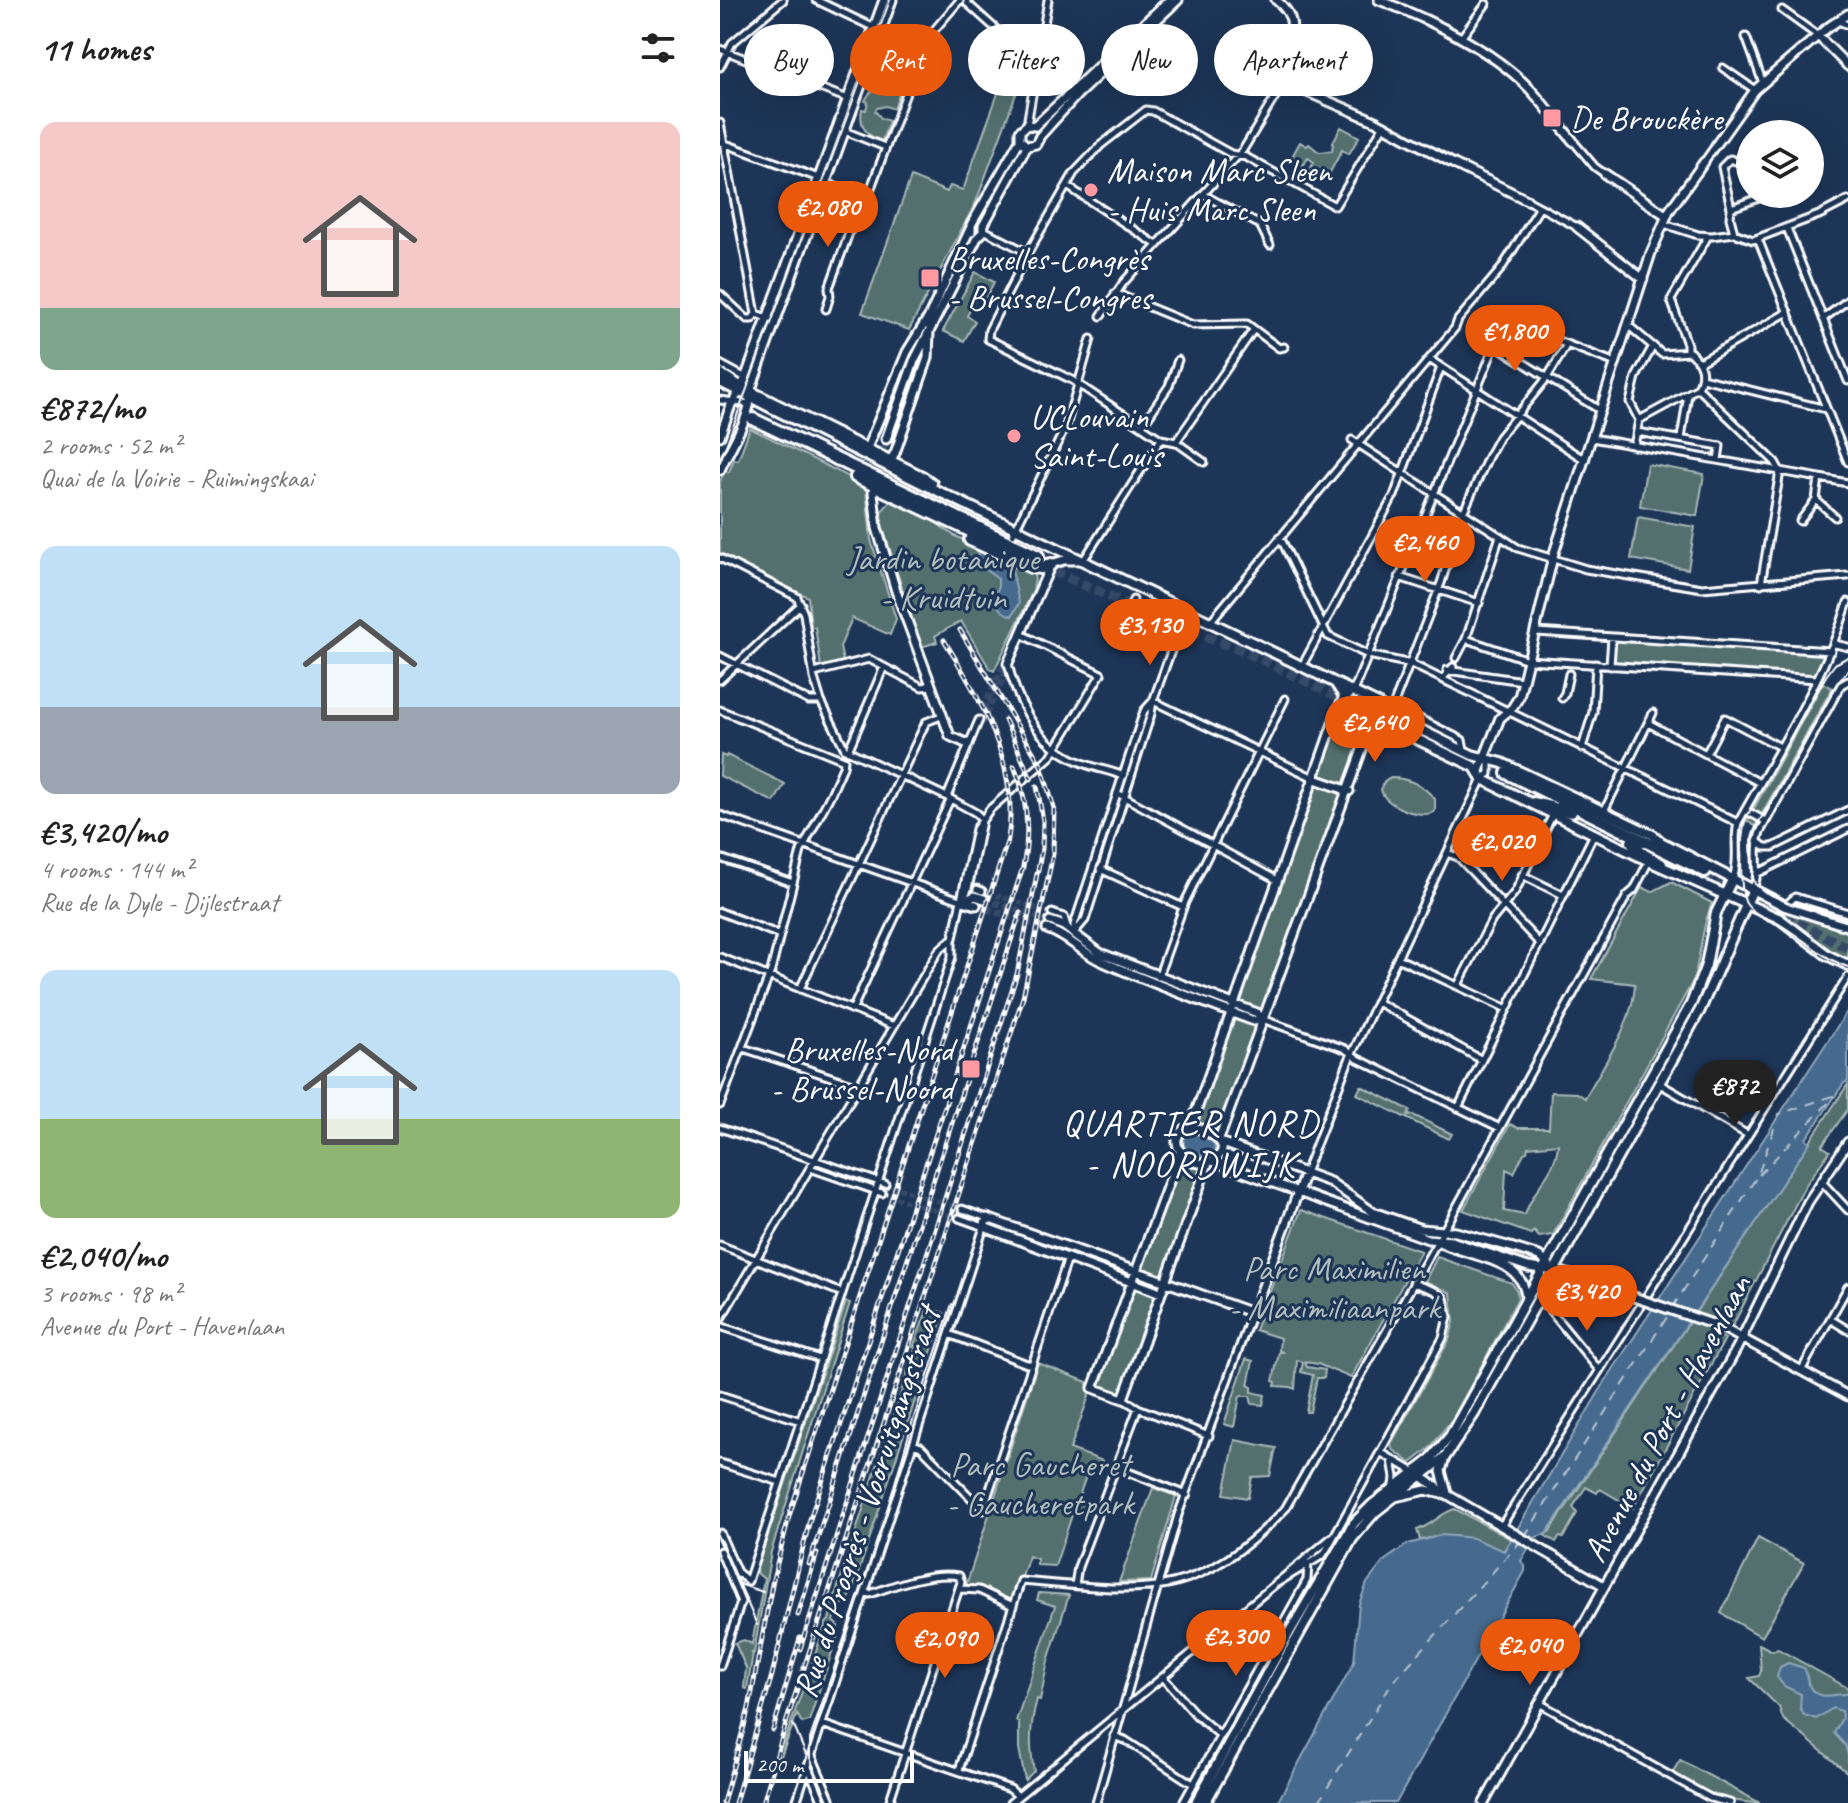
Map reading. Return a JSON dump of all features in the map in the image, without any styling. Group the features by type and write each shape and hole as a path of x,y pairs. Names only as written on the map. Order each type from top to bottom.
{"highway":[{"path":"1035,562 914,506 752,421 1035,562 1041,568 1051,564"},
{"path":"1505,776 1704,874"},
{"path":"1536,780 1572,802 1574,810"},
{"path":"1534,803 1574,810"},
{"path":"1629,838 1661,842"},
{"path":"1629,838 1643,854 1661,864"}],"main road":[{"path":"720,373 746,390 866,452 922,476 944,493 1014,531 1302,666 1376,703 1407,723 1604,811 1785,906 1848,926"},
{"path":"720,382 746,390"},
{"path":"1336,684 1358,711 1374,716 1553,814 1780,919 1827,955 1848,965"},
{"path":"1374,716 1378,710 1376,703"},
{"path":"1196,1803 1354,1523 1445,1457 1474,1414 1537,1300 1547,1267 1691,1004 1706,965 1713,925 1733,878"},
{"path":"1418,1474 1450,1436 1526,1300 1659,1083 1700,1010 1753,889"},
{"path":"1691,1004 1700,1010"},
{"path":"1205,1803 1344,1553 1360,1528 1394,1492"}],"street":[{"path":"720,67 723,50 783,0"},
{"path":"816,0 866,24"},
{"path":"878,24 884,0"},
{"path":"880,24 892,0"},
{"path":"939,24 960,0"},
{"path":"967,0 990,24"},
{"path":"1044,24 1048,0"},
{"path":"866,452 907,352 928,326 982,231 1024,143 1020,131 1031,126 1169,0"},
{"path":"1024,143 1036,144 1078,94 1178,0"},
{"path":"1276,0 1290,13 1293,24"},
{"path":"1379,0 1418,15 1461,38 1518,79 1595,167 1666,220 1708,236 1734,233 1753,240 1848,200"},
{"path":"1461,38 1486,4"},
{"path":"1782,10 1818,36 1848,66"},
{"path":"1096,1803 1178,1515 1305,1173 1352,1055 1447,853 1500,718 1516,704 1553,558 1643,279 1666,220 1755,90 1848,14"},
{"path":"1838,21 1848,25"},
{"path":"1746,37 1763,83"},
{"path":"723,50 852,100"},
{"path":"1723,68 1755,90"},
{"path":"721,465 731,451 746,390 853,96"},
{"path":"826,309 829,288 861,200 868,196 904,96"},
{"path":"1034,96 1031,126 1040,136"},
{"path":"1101,316 1115,293 1239,156 1275,96"},
{"path":"1317,96 1384,125 1577,227 1643,279"},
{"path":"1204,462 1176,442 1161,439 1077,384 988,339 987,334 1028,253 1067,186 1094,151 1146,110 1335,206 1384,125"},
{"path":"720,123 721,144 756,314"},
{"path":"841,130 885,147"},
{"path":"886,439 928,326 972,226 1024,143"},
{"path":"721,144 822,180 861,200"},
{"path":"1734,233 1722,171 1730,159 1736,161"},
{"path":"1067,186 1157,245"},
{"path":"1204,195 1260,225 1270,245"},
{"path":"1731,208 1736,206"},
{"path":"1210,623 1355,442 1429,359 1501,269 1540,207"},
{"path":"972,226 978,222 982,231 1028,253"},
{"path":"972,226 973,235 982,231"},
{"path":"1787,228 1848,381"},
{"path":"1687,351 1671,300 1708,236"},
{"path":"1758,239 1848,462"},
{"path":"1115,293 1193,325 1247,324 1279,348 1284,347"},
{"path":"720,294 747,319 752,319 756,314"},
{"path":"1823,319 1848,300"},
{"path":"1700,362 1788,312"},
{"path":"756,314 771,319"},
{"path":"720,436 733,403 746,390 771,319"},
{"path":"1191,1126 1344,696 1353,692 1495,345 1508,322 1617,364"},
{"path":"889,463 928,358 928,326"},
{"path":"1629,326 1662,354 1687,351 1700,362 1702,378 1698,388 1639,420"},
{"path":"1176,442 1254,328"},
{"path":"1014,531 1066,426 1091,339"},
{"path":"1495,345 1601,411"},
{"path":"1393,706 1414,664 1463,513 1493,447 1547,378 1566,346"},
{"path":"1634,446 1639,420 1630,402 1636,377 1653,346"},
{"path":"1429,359 1585,460"},
{"path":"1142,426 1169,386 1178,360"},
{"path":"720,364 746,390"},
{"path":"1302,666 1393,498 1441,367"},
{"path":"1702,378 1827,409"},
{"path":"1698,388 1775,462 1780,471 1761,584"},
{"path":"733,403 746,390"},
{"path":"1681,439 1688,394"},
{"path":"720,400 733,403"},
{"path":"1637,432 1720,446 1718,460"},
{"path":"1592,438 1848,483"},
{"path":"1083,561 1161,439"},
{"path":"1355,442 1518,548 1586,569 1693,587 1848,576"},
{"path":"1800,521 1816,500 1819,478"},
{"path":"873,492 877,528 929,686 950,736 968,744"},
{"path":"1816,500 1835,517"},
{"path":"1456,658 1479,603 1500,536"},
{"path":"1280,537 1328,636 1368,655 1414,664 1738,823"},
{"path":"1066,556 1051,564 1008,663 1011,681 1019,700 1056,748 1070,758 1130,779"},
{"path":"721,561 789,591 801,604 821,701 848,751 948,798 982,819"},
{"path":"1035,562 1042,586"},
{"path":"1399,577 1479,603"},
{"path":"1125,617 1133,600"},
{"path":"1733,878 1738,823 1833,648 1848,602"},
{"path":"720,680 801,604"},
{"path":"1071,934 1085,920 1153,701 1182,622"},
{"path":"1536,632 1848,647"},
{"path":"720,1533 739,1576 748,1581 842,1293 882,1183 952,957 952,940 968,889 982,819 1051,756 1101,674 1021,634"},
{"path":"1610,666 1612,637"},
{"path":"1466,639 1528,660 1570,668 1596,664 1817,679"},
{"path":"720,656 809,701 821,701"},
{"path":"814,673 865,658 922,687 929,686"},
{"path":"1582,748 1593,712 1596,664"},
{"path":"848,751 884,667"},
{"path":"1562,698 1570,668"},
{"path":"1442,679 1450,669 1523,681"},
{"path":"1753,889 1758,873 1757,841 1765,821 1841,685 1847,681"},
{"path":"1158,977 1183,907 1285,699"},
{"path":"1153,701 1315,779 1349,791"},
{"path":"1071,934 1144,711 1153,701"},
{"path":"720,710 844,760 831,794 804,844 769,976 720,1105"},
{"path":"1604,811 1653,713"},
{"path":"800,989 926,722 941,716"},
{"path":"1123,1399 1211,1162 1219,1155 1220,1140 1262,1019 1349,791 1374,716"},
{"path":"1705,754 1725,718 1780,747"},
{"path":"852,1010 980,722"},
{"path":"1648,723 1760,783"},
{"path":"1117,793 1278,881"},
{"path":"1745,810 1765,821"},
{"path":"1757,841 1765,847 1773,847 1848,810"},
{"path":"1458,985 1492,920 1522,875 1553,814"},
{"path":"720,815 976,905"},
{"path":"1758,873 1848,829"},
{"path":"1458,1108 1594,834"},
{"path":"1447,853 1458,857 1540,944"},
{"path":"720,858 793,883"},
{"path":"959,1770 1021,1581 1114,1589 1156,1588 1200,1575 1229,1558 1262,1533 1285,1509 1649,861"},
{"path":"1093,866 1183,907"},
{"path":"1522,875 1563,895"},
{"path":"963,901 981,893"},
{"path":"1785,906 1795,897 1848,913"},
{"path":"720,912 780,935"},
{"path":"1050,921 1064,917 1071,934"},
{"path":"1050,921 1129,969 1232,1008 1257,1013 1262,1019 1322,1040 1500,1128"},
{"path":"820,1359 720,1323 939,950 952,940"},
{"path":"720,957 894,1026"},
{"path":"1397,958 1507,1009"},
{"path":"1129,969 1158,977 1232,1008"},
{"path":"1502,1525 1848,977"},
{"path":"1377,1002 1482,1060"},
{"path":"743,1048 858,1086"},
{"path":"1659,1083 1748,1135"},
{"path":"1526,1300 1522,1284 1506,1267 1211,1162 1195,1161 1180,1152 1177,1137 1191,1126 1206,1130 1220,1140 1335,1184 1373,1212 1421,1229 1456,1232 1539,1256 1547,1267"},
{"path":"720,1128 882,1183"},
{"name":"Avenue du Port - Havenlaan","path":"1484,1803 1742,1338 1808,1202 1848,1142"},
{"path":"1180,1152 1093,1388 1209,1436"},
{"path":"810,1168 879,1192"},
{"path":"1822,1182 1848,1210"},
{"path":"962,1209 1253,1313"},
{"path":"959,1218 1161,1293"},
{"name":"Rue du Progrès - Vooruitgangstraat","path":"796,1803 987,1218"},
{"path":"1038,1247 1042,1236"},
{"path":"1437,1241 1452,1241 1547,1267 1721,1327 1848,1396"},
{"path":"720,1245 842,1293"},
{"path":"913,1444 921,1447 983,1510 1068,1258"},
{"path":"1010,1803 1277,1583 1308,1561 1323,1555 1443,1338 1448,1322 1444,1298 1413,1283"},
{"path":"1801,1371 1848,1287"},
{"path":"1537,1300 1548,1308 1599,1370"},
{"path":"1830,1319 1848,1330"},
{"path":"949,1334 1031,1364"},
{"path":"720,1395 801,1421"},
{"path":"1075,1585 1078,1567 1138,1408"},
{"path":"1380,1452 1604,1586"},
{"path":"1445,1457 1441,1471 1448,1495"},
{"path":"1391,1459 1395,1471 1394,1492 1426,1490 1448,1495"},
{"path":"720,1463 780,1482"},
{"path":"1115,1467 1187,1495"},
{"path":"720,1551 741,1602 720,1666"},
{"path":"1183,1803 1307,1580 1308,1561"},
{"path":"865,1593 934,1578 957,1575 960,1578 960,1589 889,1803"},
{"path":"960,1589 979,1590 1013,1606"},
{"path":"1163,1677 1196,1715 1221,1736"},
{"path":"1129,1682 1135,1692 1143,1694"},
{"path":"1539,1703 1710,1798 1730,1803"},
{"path":"822,1724 959,1770 1010,1789 1018,1796"},
{"path":"1098,1731 1125,1740 1193,1784"},
{"path":"812,1754 832,1803"},
{"path":"808,1766 823,1803"}],"green space":[{"path":"899,96 894,109 886,106 875,111 889,121 882,141 865,129 862,109 866,110 867,97"},
{"path":"997,96 1015,96 976,202 909,330 862,313 911,177 947,192 950,186 963,190"},
{"path":"1341,127 1359,137 1349,154 1342,150 1327,178 1309,171 1314,162 1308,158 1303,166 1290,160 1300,142 1309,144 1319,152 1332,151"},
{"path":"975,272 994,282 985,301 976,297 972,305 968,305 971,308 967,316 975,321 964,341 943,331"},
{"name":"Jardin botanique - Kruidtuin","path":"750,428 857,481 866,489 871,540 896,619 890,635 852,618 840,647 843,661 821,667 815,627 811,627 808,597 720,554 720,482 724,471 729,472 734,459 738,460"},
{"path":"1647,464 1704,474 1697,516 1640,506"},
{"name":"Jardin botanique - Kruidtuin","path":"893,498 913,507 955,536 1031,570 1035,578 1033,591 994,671 961,621 935,636 937,642 921,647 881,522 881,512"},
{"path":"1638,517 1695,527 1688,569 1631,559"},
{"path":"1616,639 1817,651 1827,656 1815,677 1622,665 1612,662 1613,642"},
{"path":"1823,683 1832,688 1755,826 1747,821"},
{"path":"1338,720 1365,734 1351,774 1343,786 1320,776"},
{"path":"721,755 727,755 785,784 774,802 720,776"},
{"path":"1391,778 1410,781 1426,790 1435,799 1435,811 1416,813 1394,805 1381,791 1383,784"},
{"path":"1318,783 1341,794 1262,1009 1238,1001"},
{"name":"Parc Maximilien - Maximiliaanpark","path":"1671,882 1712,903 1693,981 1553,1235 1539,1237 1534,1231 1531,1234 1463,1210 1510,1124 1518,1128 1549,1128 1551,1092 1577,1093 1585,1098 1610,1056 1624,1028 1635,984 1591,979 1642,887 1652,892","holes":["1558,1144 1556,1154 1525,1215 1504,1211 1506,1169 1514,1173 1528,1147"]},
{"path":"1759,896 1848,929 1848,961 1776,915 1774,909 1771,912 1755,904 1753,899"},
{"path":"1233,1017 1256,1025 1217,1128 1196,1121"},
{"path":"1848,1084 1848,1109 1822,1146 1830,1151 1805,1186 1732,1327 1723,1324 1716,1334 1725,1339 1633,1508 1600,1489 1597,1493 1586,1487 1573,1507 1577,1513 1563,1538 1559,1537 1556,1542 1544,1535 1550,1531"},
{"path":"1361,1086 1410,1110 1408,1116 1413,1115 1452,1134 1449,1139 1357,1094"},
{"path":"1178,1160 1203,1169 1164,1276 1139,1267"},
{"name":"Parc Maximilien - Maximiliaanpark","path":"1301,1210 1421,1251 1351,1378 1305,1362 1307,1367 1325,1370 1324,1378 1317,1378 1310,1412 1306,1412 1313,1375 1301,1372 1303,1362 1297,1360 1295,1389 1275,1386 1276,1382 1273,1381 1279,1352 1282,1352 1279,1350 1280,1338 1255,1330"},
{"name":"Parc Maximilien - Maximiliaanpark","path":"1437,1257 1512,1283 1518,1298 1455,1415 1430,1448 1411,1463 1392,1449 1391,1444 1449,1340 1454,1322 1451,1293 1425,1281"},
{"path":"1132,1285 1157,1294 1121,1393 1097,1384"},
{"path":"846,1302 850,1303 771,1552 747,1689 744,1688 746,1668 735,1643 744,1640 752,1644 764,1579 757,1568"},
{"path":"928,1308 944,1313 851,1595 846,1603 839,1605 833,1621 838,1626 837,1637 809,1721 802,1723 797,1714 781,1757 917,1349 913,1372 920,1350 917,1346 913,1347"},
{"path":"1246,1359 1253,1361 1248,1385 1252,1387 1252,1392 1265,1395 1263,1405 1252,1404 1250,1396 1240,1396 1234,1427 1224,1424"},
{"name":"Parc Gaucheret - Gaucheretpark","path":"1038,1363 1087,1382 1089,1396 1070,1449 1103,1461 1100,1469 1090,1465 1078,1499 1091,1504 1088,1514 1074,1509 1055,1566 1037,1565 1037,1559 1029,1556 1013,1603 966,1586"},
{"path":"1235,1440 1276,1448 1270,1476 1252,1477 1248,1498 1224,1494"},
{"path":"1153,1488 1176,1496 1151,1581 1119,1582"},
{"path":"1455,1509 1511,1539 1503,1552 1463,1537 1442,1536 1420,1540 1417,1530"},
{"path":"1758,1538 1804,1563 1762,1637 1721,1613"},
{"path":"1039,1593 1069,1595 1048,1661 1040,1700 1037,1699 1031,1743 1034,1771 1025,1780 1019,1748 1019,1723 1016,1721 1055,1606 1037,1600"},
{"path":"1759,1644 1772,1651 1778,1649 1848,1688 1848,1773 1783,1719 1779,1707 1749,1678 1759,1676 1761,1671"},
{"path":"1680,1760 1760,1803 1725,1798 1694,1785 1672,1773"}],"water":[{"path":"980,550 1011,565 1019,603 1012,616 997,605 994,594 998,589 998,579 979,565 977,557"},
{"path":"1848,1010 1848,1081 1806,1139 1810,1142 1546,1534 1536,1537 1521,1561 1525,1571 1396,1803 1277,1803 1354,1662 1359,1604 1367,1583 1384,1561 1408,1544 1442,1535 1473,1538 1504,1551 1606,1380"},
{"path":"1194,1132 1214,1142 1215,1150 1211,1156 1195,1155 1183,1148 1184,1135"},
{"path":"1788,1663 1804,1668 1813,1692 1828,1696 1848,1694 1848,1755 1845,1745 1834,1733 1842,1718 1841,1711 1833,1708 1816,1719 1804,1715 1800,1708 1801,1694 1784,1686 1777,1677 1780,1667"}],"ferry route":[{"path":"1672,1308 1758,1175 1779,1114 1836,1095"},
{"path":"1759,1175 1835,1096"},
{"path":"1524,1537 1669,1314"},
{"path":"1318,1803 1391,1684 1520,1542"}],"tunnel":[{"path":"724,402 753,419"},
{"path":"875,482 886,439"},
{"path":"1040,565 1160,619 1255,656 1351,703"},
{"path":"1264,653 1387,713"},
{"path":"983,710 1002,668 1008,663"},
{"path":"981,724 1008,663"},
{"path":"1473,763 1504,778"},
{"path":"1703,877 1848,948"},
{"path":"982,891 1052,913"},
{"path":"984,899 1050,921"},
{"path":"976,905 1047,929"},
{"path":"885,1184 962,1209"},
{"path":"882,1193 959,1218"}],"tram line":[{"path":"720,462 890,0"},
{"path":"1848,657 1835,664 1826,676 1746,818 1741,863 1742,888 1750,908 1848,967"},
{"path":"1848,670 1834,688 1751,841 1755,884 1791,904 1848,922"},
{"path":"829,1803 810,1758 810,1739 885,1518 913,1420 952,1304"},
{"path":"720,1539 757,1625"},
{"path":"735,1579 742,1585 763,1592"},
{"path":"793,1724 806,1755"}],"railway":[{"path":"763,1803 787,1720 1023,997 1053,854 1054,808 1041,765 960,630"},
{"path":"723,1803 749,1708 773,1579 790,1513 1008,839 1010,812 1003,760 984,710 944,640"},
{"path":"1005,720 1031,779"},
{"path":"735,1803 772,1675 810,1519 1023,867 1027,841 1026,816 1014,766"},
{"path":"800,1649 1017,974 1042,849 1043,821 1037,786"},
{"path":"809,1564 1020,913"},
{"path":"798,1615 817,1553"},
{"path":"773,1730 800,1638"}],"place":[{"name":"De Brouckère","path":"1552,118"},
{"name":"Maison Marc Sleen - Huis Marc Sleen","path":"1091,190"},
{"name":"Bruxelles-Congrès - Brussel-Congres","path":"930,278"},
{"name":"UCLouvain Saint-Louis","path":"1014,436"},
{"name":"Bruxelles-Nord - Brussel-Noord","path":"971,1069"}],"district":[{"name":"QUARTIER NORD - NOORDWIJK","path":"1191,1142"}]}
